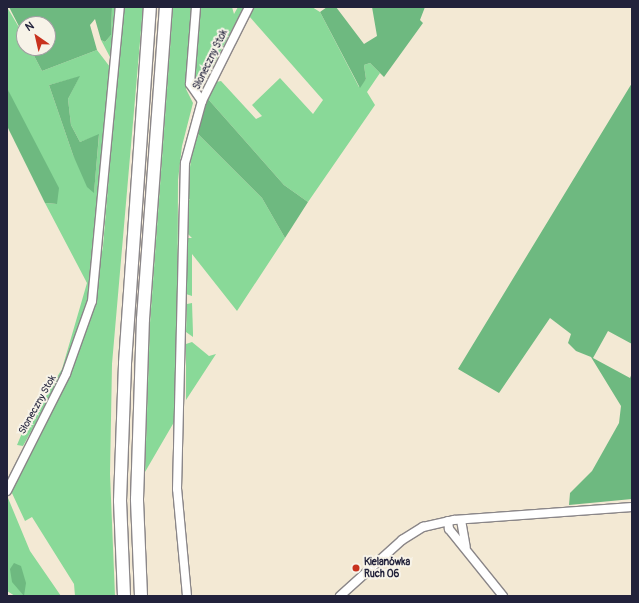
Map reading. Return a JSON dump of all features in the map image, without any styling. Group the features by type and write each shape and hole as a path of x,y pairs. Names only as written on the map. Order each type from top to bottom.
{"highway":[{"path":"124,596 120,501 125,363 150,7"},
{"path":"141,596 137,499 144,319 166,7"}],"street":[{"name":"Słoneczny Stok","path":"7,490 66,374 83,328 97,276 120,7"},
{"path":"196,7 190,84 202,100"},
{"name":"Słoneczny Stok","path":"188,596 177,489 183,185 189,140 202,100 249,7"},
{"path":"340,596 413,531 448,521 632,507"},
{"path":"461,520 467,547"},
{"path":"448,521 450,529 467,547 503,596"}],"green space":[{"path":"7,7 16,22 16,56 34,56 42,71 97,50 110,67 89,299 66,369 23,446 17,445 22,433 62,369 87,283 45,203 56,204 7,88","holes":["79,77 68,99 71,125 80,142 99,135 94,192 73,155 49,85"]},
{"path":"9,7 112,7 111,35 105,42 101,40 95,19 90,25 97,50 42,71 34,56 56,56 56,16 16,16 16,21"},
{"path":"112,7 118,7 111,59 101,40 105,42 111,35"},
{"path":"123,7 143,7 112,364 110,474 115,596 75,596 74,584 32,517 25,521 11,491 74,363 92,311 103,246"},
{"path":"173,7 194,7 186,89 193,103 182,146 178,180 177,417 145,472 150,323"},
{"path":"200,7 232,7 234,14 238,7 244,7 200,90 194,81"},
{"path":"254,7 312,7 320,12 359,87 366,79 364,65 370,63 380,73 367,92 375,105 308,202 284,185 208,99 216,82 221,81 256,119 262,116 252,105 280,78 313,114 323,100 249,16"},
{"path":"327,7 336,7 364,44 377,36 372,7 425,7 420,20 423,23 384,77 370,63 364,65 366,79 360,88 320,12"},
{"path":"80,76 68,99 71,125 80,142 99,134 94,193 87,187 73,155 49,85"},
{"path":"632,83 632,344 608,331 593,358 630,378 632,373 632,499 569,505 570,493 592,471 619,423 621,406 591,357 576,351 568,343 571,334 550,318 499,393 458,369"},
{"path":"7,88 59,188 57,204 45,203 7,126"},
{"path":"208,99 284,185 308,202 285,238 262,198 195,131"},
{"path":"195,131 262,198 285,238 237,311 192,254 192,296 186,294 186,238 192,238 186,232 186,201 190,200 186,196"},
{"path":"192,303 193,337 186,332 187,304"},
{"path":"192,342 209,356 216,354 186,400 186,344"},
{"path":"8,498 30,551 61,596 15,596 7,591"},
{"path":"14,563 21,566 26,583 24,596 12,582 10,569"}],"place":[{"name":"Kielanówka Ruch 06","path":"356,568"}]}
